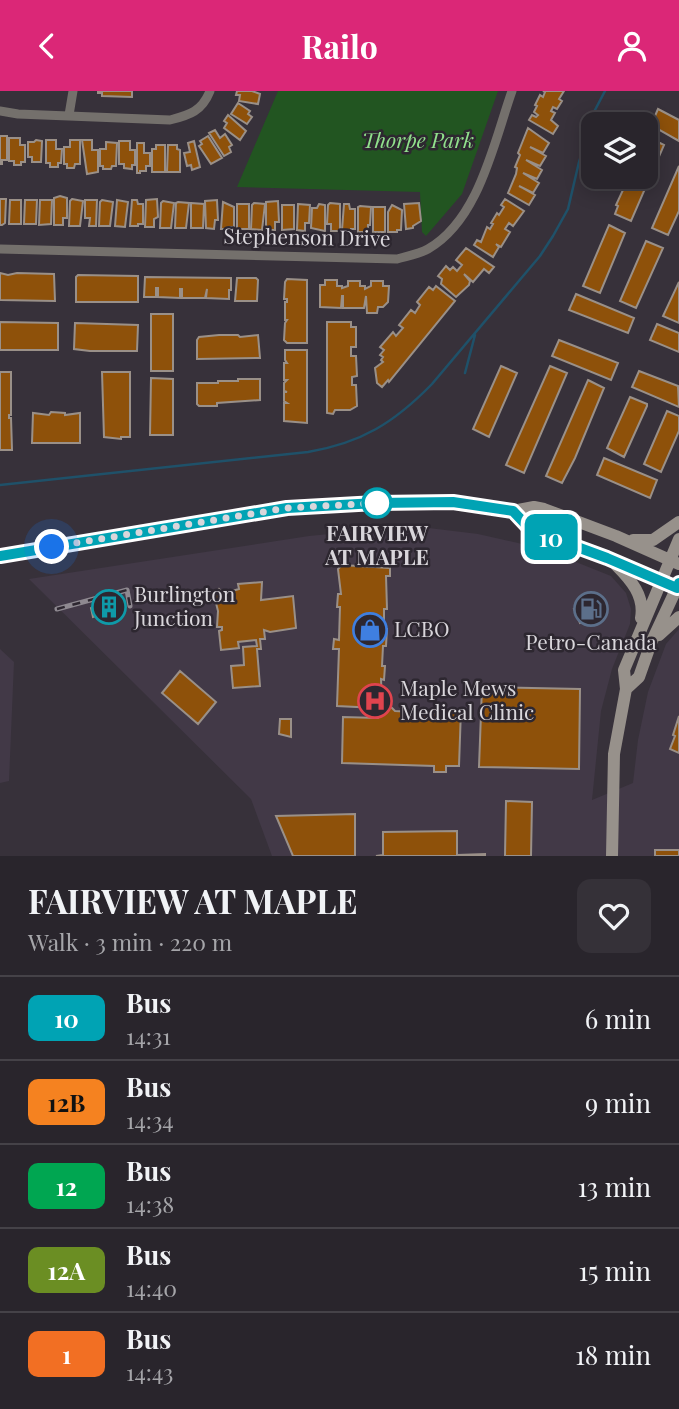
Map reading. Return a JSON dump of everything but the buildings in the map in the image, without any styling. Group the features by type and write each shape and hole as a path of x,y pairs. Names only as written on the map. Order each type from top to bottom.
{"main road":[{"path":"0,556 287,508 453,502 513,511 534,507 615,536 674,562"},
{"path":"513,511 531,530 678,586 639,677 626,689"},
{"path":"615,536 640,541 653,540 679,522"},
{"path":"612,856 614,754 626,689 624,670 660,580 674,562 679,539"},
{"path":"607,558 626,575 642,603 637,637"},
{"path":"652,643 679,617"}],"street":[{"path":"69,115 73,91"},
{"path":"0,111 170,120 192,115 206,102 210,91"},
{"name":"Stephenson Drive","path":"0,249 397,259 425,250 444,238 476,194 487,169 512,91"}],"shaded area":[{"path":"412,526 478,534 561,556 611,576 626,593 631,609 630,624 612,669 601,711 592,800 633,783 648,692 666,644 679,629 679,856 272,856 251,799 29,579 309,536"},
{"path":"0,649 14,662 9,781 0,783"}],"green space":[{"name":"Thorpe Park","path":"278,91 498,91 462,194 426,236 422,232 420,192 237,187"}],"waterway":[{"path":"0,485 308,452 361,437 390,420 432,384 540,256 568,209 595,110 605,91"},
{"path":"465,373 475,335"}],"railway":[{"path":"57,609 127,590 130,606"}],"bus line":[{"name":"10","path":"0,556 287,508 453,502 513,511 531,530 677,588 679,583"}],"place":[{"name":"FAIRVIEW AT MAPLE","path":"377,503"},
{"name":"Burlington Junction","path":"109,607"},
{"name":"Petro-Canada","path":"591,609"},
{"name":"LCBO","path":"370,630"},
{"name":"Maple Mews Medical Clinic","path":"375,701"}],"route":[{"path":"52,547 287,508 377,503"}]}
